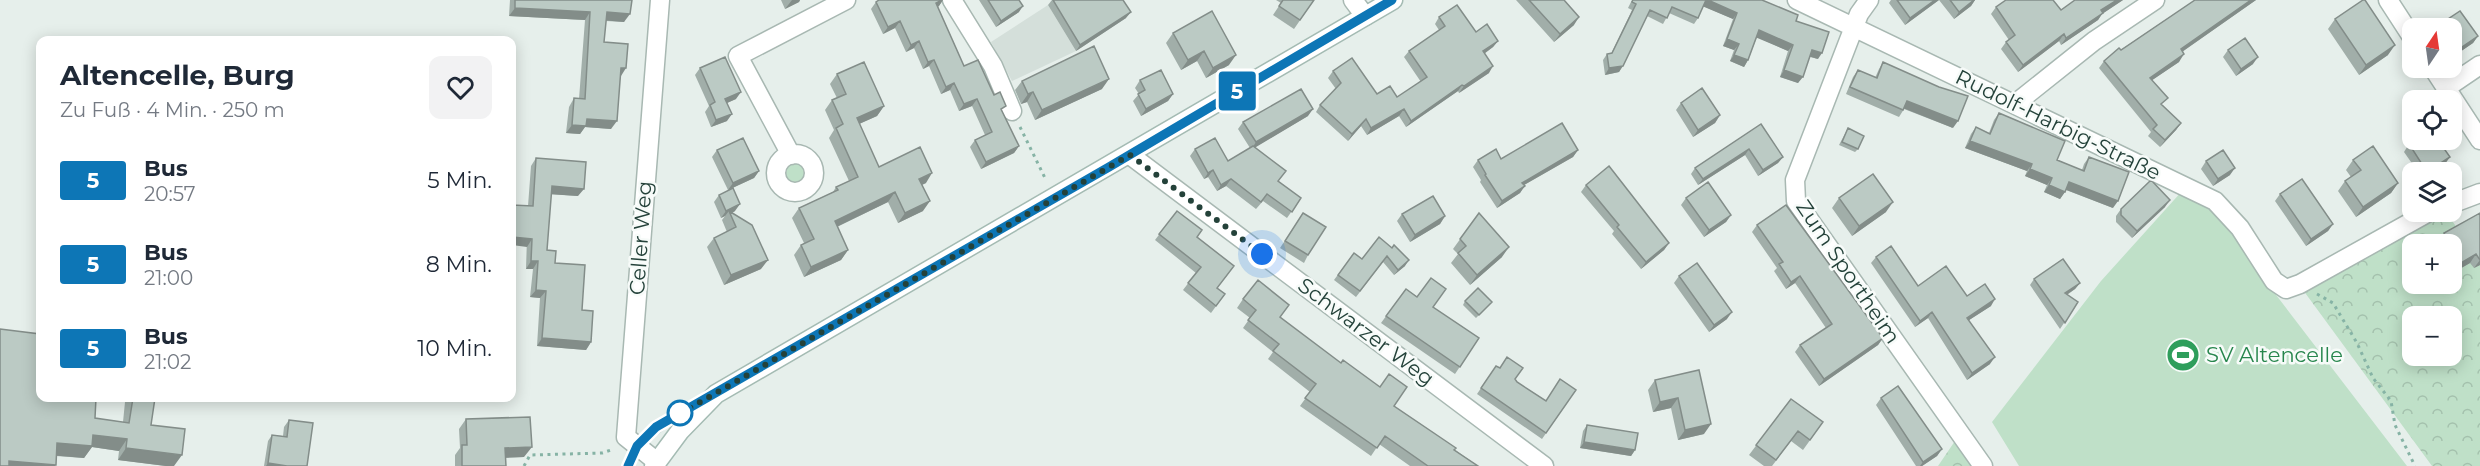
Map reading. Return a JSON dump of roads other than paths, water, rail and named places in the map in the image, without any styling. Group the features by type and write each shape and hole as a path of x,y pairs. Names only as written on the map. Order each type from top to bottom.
{"street":[{"name":"Celler Weg","path":"637,446 626,437 660,0"},
{"path":"791,155 738,56 846,0"},
{"path":"952,0 993,66 1012,111"},
{"path":"1353,0 1365,16"},
{"path":"637,446 655,464 680,430 716,394 1130,155 1392,0"},
{"name":"Rudolf-Harbig-Straße","path":"1797,0 2215,201 2240,228 2274,281 2293,287 2411,222"},
{"name":"Zum Sportheim","path":"1869,0 1853,27 1795,180 1797,201 1983,466"},
{"path":"2015,104 2094,41 2155,0"},
{"path":"2388,0 2402,22"},
{"path":"2446,88 2480,65"},
{"path":"2440,78 2480,140"},
{"name":"Schwarzer Weg","path":"1130,155 1544,466"},
{"path":"2462,200 2480,194"}],"lane":[{"path":"628,466 637,446 656,427 716,394"}],"place":[{"name":"SV Altencelle","path":"2183,355"}]}
